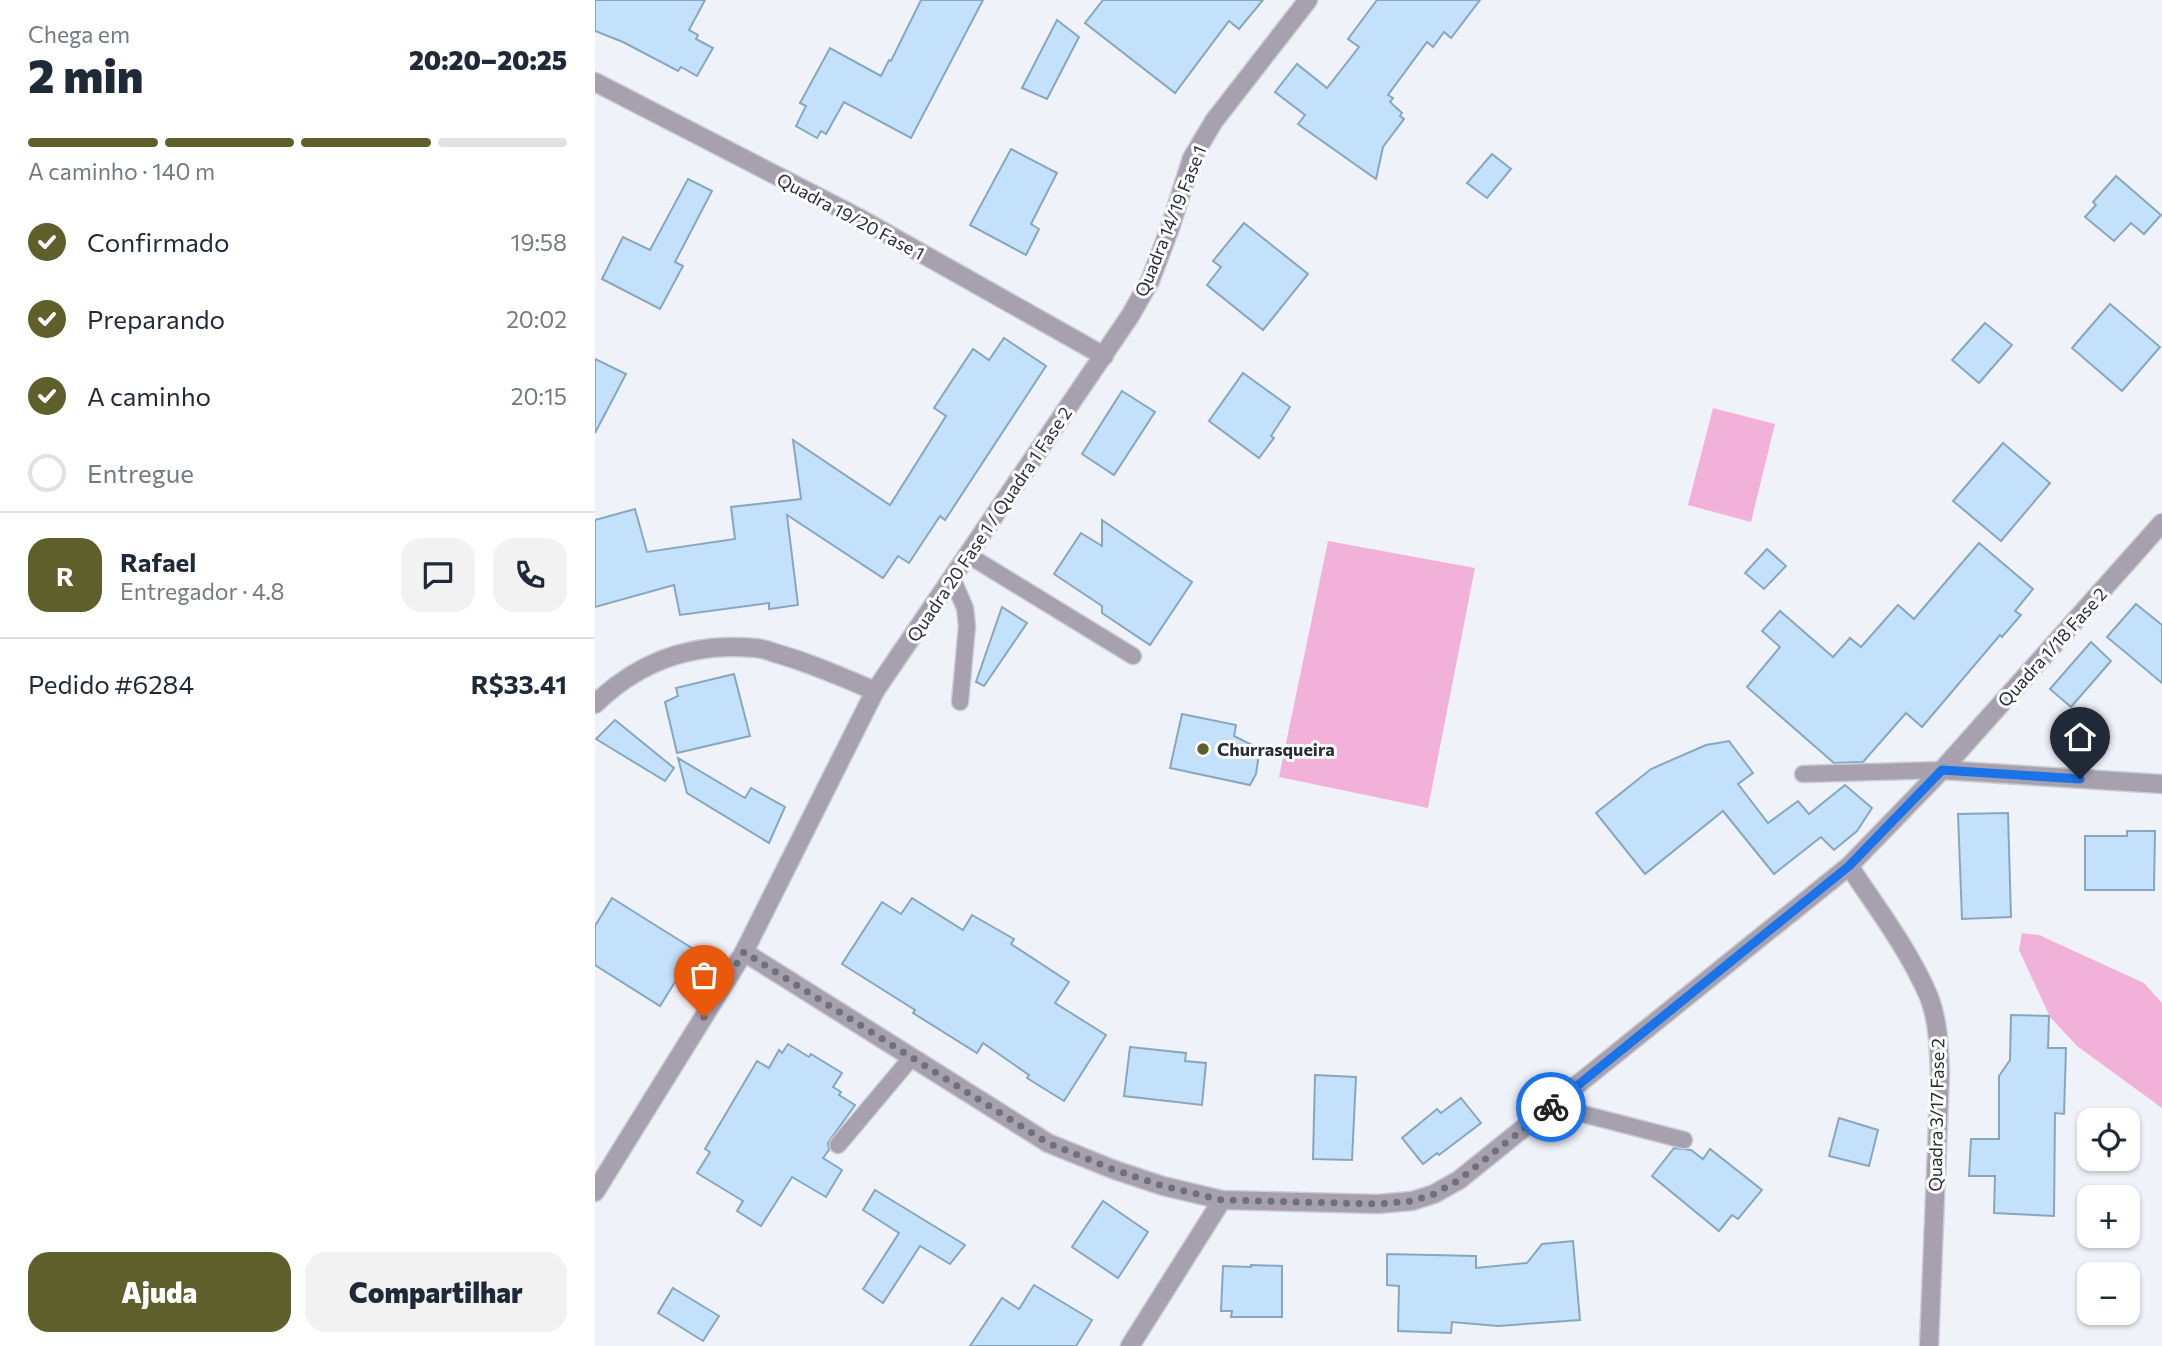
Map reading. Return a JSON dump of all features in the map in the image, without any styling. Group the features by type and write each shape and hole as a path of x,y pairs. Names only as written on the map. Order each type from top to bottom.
{"street":[{"name":"Quadra 14/19 Fase 1","path":"1104,356 1150,281 1192,158 1214,121 1307,0"},
{"name":"Quadra 19/20 Fase 1","path":"595,82 859,218 1104,356"},
{"name":"Quadra 20 Fase 1 / Quadra 1 Fase 2","path":"595,1192 744,952 875,691 1104,356"},
{"name":"Quadra 1/18 Fase 2","path":"744,952 1048,1143 1112,1169 1163,1186 1222,1200 1378,1204 1412,1201 1434,1194 1459,1180 1849,866 1942,770 2162,523"},
{"path":"595,704 607,692 640,669 657,661 709,647 753,647 805,661 875,691"},
{"path":"1942,770 2162,784"},
{"name":"Quadra 3/17 Fase 2","path":"1849,866 1906,952 1930,998 1936,1027 1940,1072 1929,1346"},
{"path":"1130,1346 1222,1200"}],"lane":[{"path":"968,555 1133,656"},
{"path":"952,578 965,608 967,626 960,702"},
{"path":"1803,774 1942,770"},
{"path":"838,1145 912,1058"},
{"path":"1552,1106 1683,1140"}],"shaded area":[{"path":"1713,408 1775,424 1751,522 1688,505"},
{"path":"1328,541 1475,568 1428,808 1279,777"},
{"path":"2022,933 2039,935 2144,983 2162,1003 2162,1108 2077,1046 2050,1017 2019,950"}],"building":[{"path":"595,0 705,0 689,30 698,35 696,39 713,48 697,76 681,67 678,71 623,42 595,31"},
{"path":"921,0 983,0 911,138 844,102 826,134 821,131 817,138 796,126 806,106 800,103 830,48 881,76"},
{"path":"1103,0 1263,0 1239,29 1229,21 1175,93 1085,23"},
{"path":"1377,0 1480,0 1451,38 1444,32 1433,47 1427,42 1388,95 1393,98 1390,102 1402,113 1400,116 1404,119 1383,147 1376,179 1298,124 1305,115 1275,92 1297,64 1327,88 1359,47 1348,39"},
{"path":"1057,20 1079,37 1047,99 1022,88"},
{"path":"1011,149 1057,173 1031,224 1039,229 1026,255 970,225"},
{"path":"1492,154 1511,169 1487,198 1467,183"},
{"path":"2116,176 2161,215 2144,234 2131,223 2114,241 2085,217 2096,205 2093,202"},
{"path":"688,179 712,191 675,262 683,266 660,309 602,279 623,237 650,250"},
{"path":"1244,223 1308,274 1263,330 1207,285 1221,267 1213,261"},
{"path":"2110,304 2160,347 2122,391 2072,348"},
{"path":"1985,323 2012,345 1979,383 1952,360"},
{"path":"1004,338 1046,366 945,520 940,516 909,563 898,556 883,578 787,515 798,605 769,609 769,603 680,615 674,585 595,607 595,520 635,509 647,552 735,539 731,507 801,499 793,440 890,505 946,416 934,408 973,349 989,360"},
{"path":"595,359 626,374 595,433"},
{"path":"1243,373 1290,407 1271,436 1274,438 1259,458 1209,421"},
{"path":"1122,391 1155,412 1114,475 1082,454"},
{"path":"2003,443 2050,483 2001,541 1953,501"},
{"path":"1102,520 1192,582 1150,645 1102,613 1102,606 1054,574 1081,533 1102,546"},
{"path":"1979,543 2033,589 2015,611 2021,615 2002,637 2000,635 1922,727 1906,713 1863,762 1834,763 1747,687 1780,647 1762,631 1780,611 1833,657 1850,638 1861,647 1898,605 1914,619"},
{"path":"1767,549 1786,566 1764,589 1745,573"},
{"path":"2136,604 2162,625 2162,683 2107,637"},
{"path":"1002,607 1027,623 984,686 976,682"},
{"path":"2091,642 2111,661 2071,707 2050,689"},
{"path":"734,674 750,736 677,753 665,702 678,696 676,688"},
{"name":"Churrasqueira","path":"1182,714 1236,725 1234,736 1256,747 1259,754 1256,774 1250,785 1170,768"},
{"path":"615,720 674,768 665,781 596,739"},
{"path":"1729,741 1753,773 1738,784 1768,823 1798,801 1809,814 1845,785 1872,808 1857,831 1834,850 1821,837 1774,874 1723,811 1645,874 1596,813 1651,769 1706,745"},
{"path":"678,758 745,798 751,788 785,807 769,843 687,793"},
{"path":"2008,813 2011,917 1962,919 1958,814"},
{"path":"2127,831 2155,831 2154,890 2085,890 2085,836 2127,836"},
{"path":"612,898 695,950 660,1006 595,965 595,926"},
{"path":"912,898 963,930 972,915 1014,939 1011,944 1069,982 1055,1003 1106,1035 1064,1101 1027,1078 1029,1075 983,1043 977,1053 842,964 882,902 901,914"},
{"path":"2011,1015 2049,1016 2048,1048 2066,1048 2064,1114 2055,1113 2054,1216 1994,1213 1995,1176 1969,1176 1971,1139 1999,1139 1999,1076 2010,1060"},
{"path":"788,1044 842,1073 833,1087 841,1092 839,1095 855,1105 828,1143 829,1150 823,1158 842,1170 826,1197 792,1177 761,1226 737,1211 743,1201 697,1173 710,1152 705,1149 757,1061 769,1068 779,1050 782,1053"},
{"path":"1130,1047 1186,1053 1185,1061 1206,1063 1202,1105 1124,1096"},
{"path":"1315,1075 1356,1077 1352,1160 1313,1159"},
{"path":"1461,1098 1481,1123 1423,1164 1402,1138 1437,1109 1441,1113"},
{"path":"1839,1118 1878,1130 1869,1166 1829,1156"},
{"path":"1674,1148 1691,1150 1703,1159 1710,1149 1762,1190 1738,1219 1732,1215 1719,1231 1652,1176"},
{"path":"875,1190 965,1245 950,1264 920,1246 883,1303 863,1289 899,1233 863,1210"},
{"path":"1103,1201 1148,1232 1118,1278 1072,1247"},
{"path":"1573,1241 1580,1320 1498,1326 1452,1322 1451,1333 1398,1331 1399,1286 1387,1285 1387,1254 1476,1256 1476,1268 1527,1263 1542,1244"},
{"path":"1223,1266 1282,1266 1282,1317 1231,1317 1232,1311 1221,1311"},
{"path":"1034,1285 1092,1320 1076,1346 970,1346 1002,1298 1019,1309"},
{"path":"673,1288 719,1316 703,1341 658,1313"}],"way so far":[{"path":"704,1017 744,952 1048,1143 1163,1186 1222,1200 1378,1204 1412,1201 1434,1194 1459,1180 1551,1107"}],"place":[{"name":"Churrasqueira","path":"1203,749"}],"route":[{"path":"1551,1107 1849,866 1942,770 2080,779"}]}
